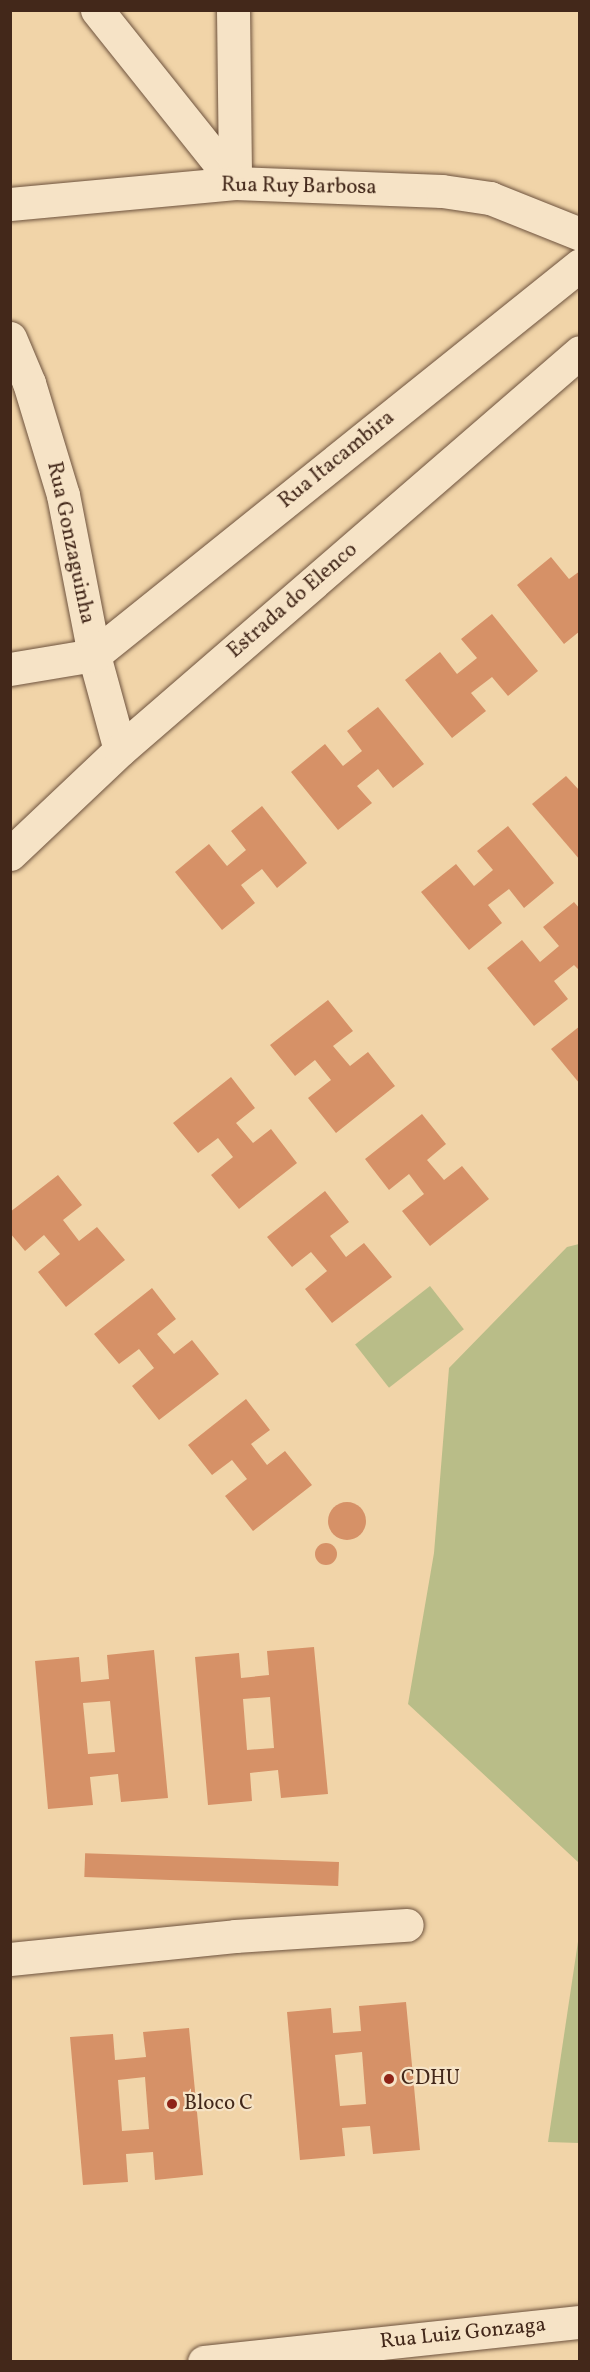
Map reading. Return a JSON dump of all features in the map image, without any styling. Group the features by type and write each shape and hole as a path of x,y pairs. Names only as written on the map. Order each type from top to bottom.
{"street":[{"path":"97,10 235,183"},
{"path":"233,10 235,183"},
{"name":"Rua Ruy Barbosa","path":"10,204 235,183 442,191 490,198 579,234"},
{"name":"Rua Itacambira","path":"94,655 579,265"},
{"name":"Rua Gonzaguinha","path":"10,338 29,383 63,495 94,655 120,750"},
{"name":"Estrada do Elenco","path":"10,854 120,750 579,352"},
{"path":"10,669 94,655"},
{"path":"10,1959 235,1936 407,1925"},
{"name":"Rua Luiz Gonzaga","path":"204,2361 579,2322"}],"green space":[{"path":"580,1244 579,1863 408,1704 434,1553 449,1368 567,1247"},
{"path":"430,1286 464,1329 389,1388 355,1344"},
{"path":"579,1935 579,2143 548,2142"}],"building":[{"path":"551,557 569,579 580,571 580,631 564,644 517,585"},
{"path":"492,614 538,671 508,696 492,677 471,693 486,711 452,738 405,680 440,652 457,674 477,658 461,639"},
{"path":"378,707 424,764 393,788 378,769 357,786 372,803 338,830 291,772 325,744 343,766 362,751 347,731"},
{"path":"566,776 580,791 580,860 532,804"},
{"path":"262,806 307,863 277,888 262,869 241,885 255,903 222,930 175,872 209,844 227,866 246,850 231,831"},
{"path":"508,826 554,883 524,908 509,889 488,905 502,923 469,950 421,892 456,864 474,886 493,870 477,851"},
{"path":"574,902 580,909 580,971 574,965 554,981 568,999 534,1026 487,968 522,940 540,962 559,946 543,927"},
{"path":"328,1000 353,1031 333,1046 350,1066 368,1052 395,1086 336,1133 308,1098 331,1080 315,1060 295,1076 270,1045"},
{"path":"580,1026 580,1084 551,1049"},
{"path":"231,1077 255,1108 236,1123 253,1143 271,1129 297,1163 239,1209 211,1175 233,1157 218,1138 198,1153 173,1123"},
{"path":"422,1114 446,1144 427,1160 444,1180 462,1166 489,1199 430,1246 402,1211 424,1194 409,1174 389,1190 365,1159"},
{"path":"58,1175 82,1205 63,1220 79,1241 97,1227 125,1260 66,1307 38,1272 60,1254 44,1235 25,1251 10,1233 10,1212"},
{"path":"325,1191 349,1222 330,1236 346,1257 364,1243 392,1277 332,1323 305,1289 327,1271 311,1252 292,1267 267,1237"},
{"path":"152,1288 176,1319 157,1334 174,1354 192,1340 219,1374 159,1420 132,1386 154,1368 139,1349 119,1364 94,1334"},
{"path":"246,1399 270,1430 251,1444 267,1465 285,1451 312,1485 253,1531 225,1496 247,1479 232,1460 212,1475 188,1445"},
{"path":"347,1502 360,1508 366,1521 360,1534 347,1540 334,1534 328,1521 334,1508"},
{"path":"326,1543 334,1546 337,1554 334,1562 326,1565 318,1562 315,1554 318,1546"},
{"path":"314,1647 328,1794 281,1798 278,1770 250,1773 252,1801 208,1805 195,1657 239,1653 241,1678 269,1675 267,1651","holes":["270,1697 274,1748 247,1750 243,1699"]},
{"path":"154,1650 168,1798 121,1802 118,1774 90,1777 93,1805 48,1809 35,1661 79,1657 81,1682 109,1679 107,1655","holes":["110,1701 115,1752 88,1754 83,1703"]},
{"path":"85,1853 339,1862 338,1886 84,1877"},
{"name":"CDHU","path":"406,2002 420,2150 373,2154 370,2126 342,2128 345,2156 300,2160 287,2012 331,2008 333,2033 361,2031 359,2006","holes":["362,2052 366,2104 340,2106 335,2055"]},
{"name":"Bloco C","path":"189,2028 203,2175 155,2180 153,2152 126,2154 128,2182 83,2185 70,2037 113,2034 115,2060 146,2057 143,2032","holes":["145,2077 149,2129 122,2131 118,2080"]}],"place":[{"name":"CDHU","path":"389,2079"},
{"name":"Bloco C","path":"172,2104"}]}
